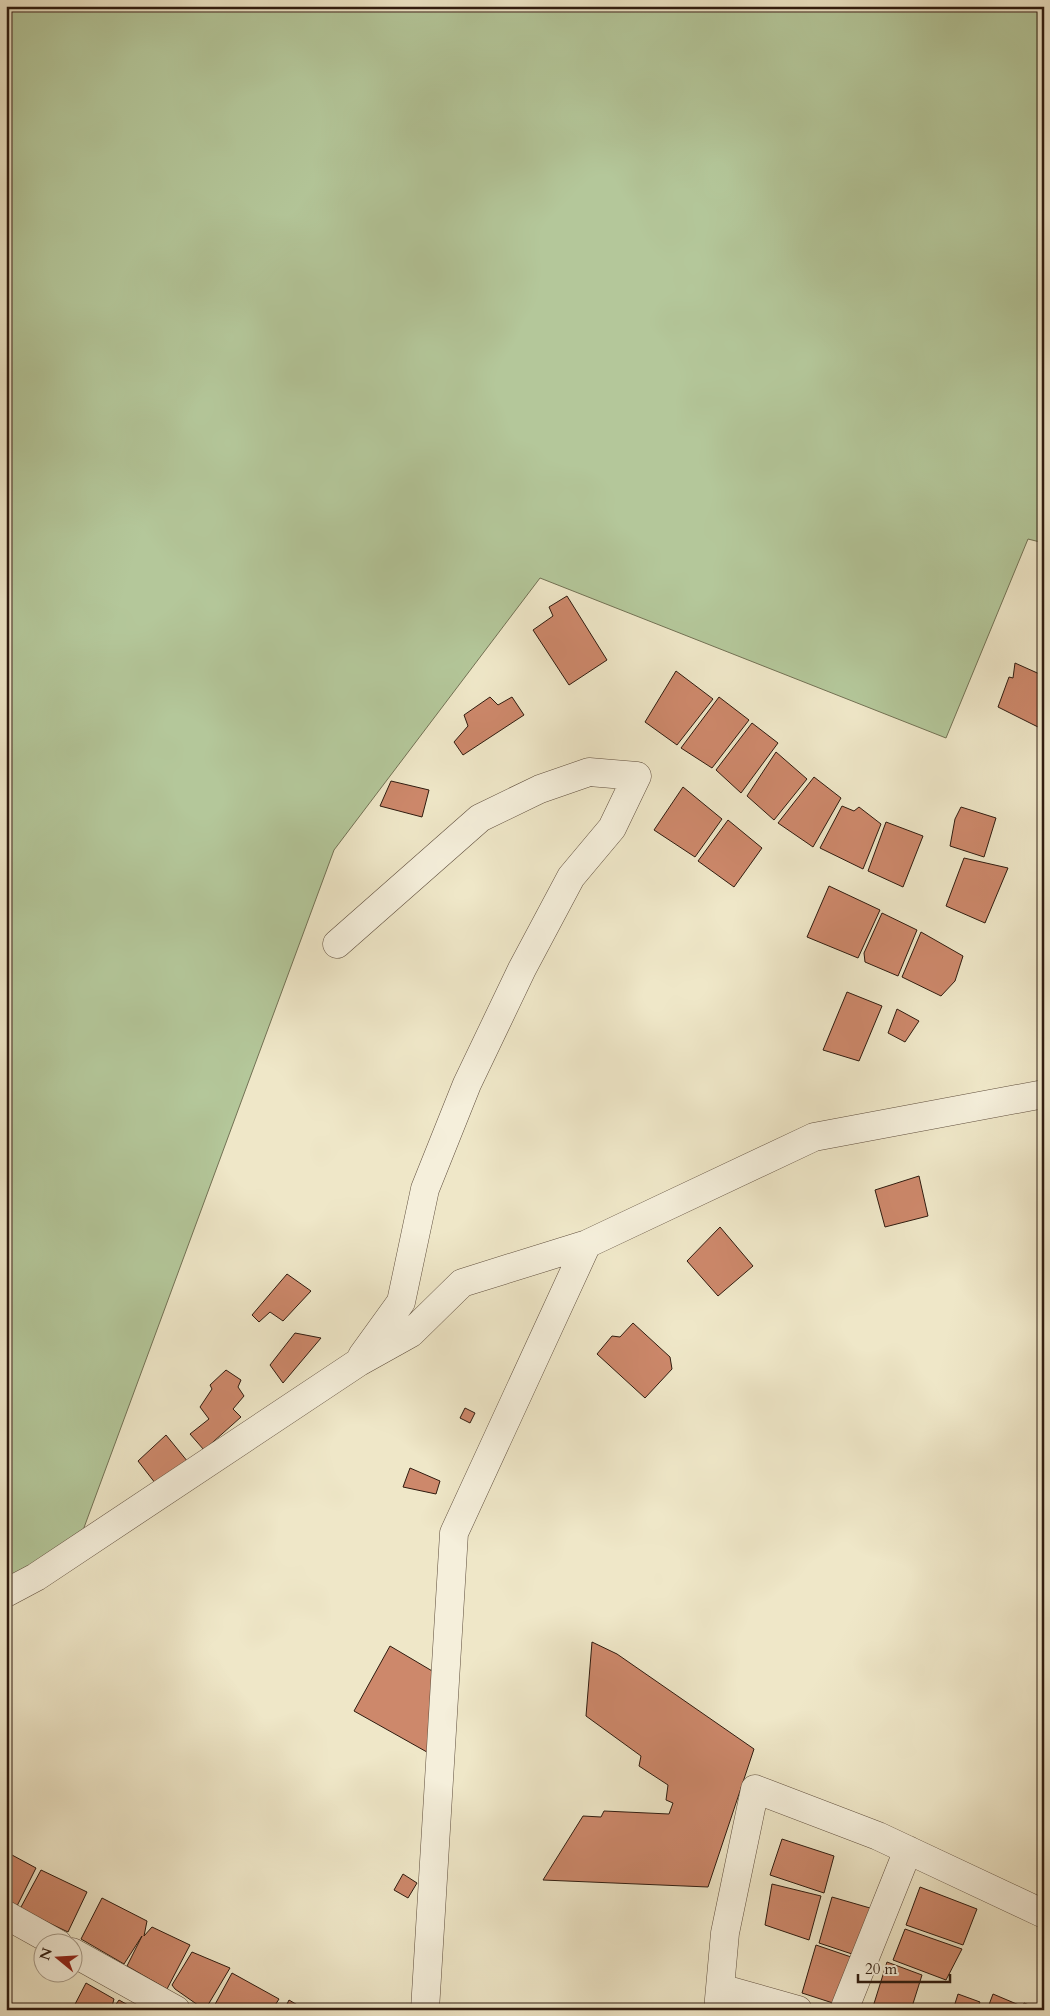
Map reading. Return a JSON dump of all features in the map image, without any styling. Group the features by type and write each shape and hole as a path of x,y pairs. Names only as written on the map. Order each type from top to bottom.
{"street":[{"path":"337,944 480,818 540,788 589,772 637,776 612,828 571,877 522,969 467,1084 425,1189 400,1302 358,1362"},
{"path":"6,1593 36,1577 358,1362 411,1333 462,1283 587,1244 814,1137 1044,1094"},
{"path":"425,2010 454,1533 587,1244"},
{"path":"798,2010 719,1999 725,1933 755,1789 878,1836 1044,1914"},
{"path":"844,2010 908,1850"},
{"path":"6,1915 40,1934"},
{"path":"82,1958 176,2010"}],"green space":[{"path":"6,6 1044,6 1044,543 1028,539 946,738 540,578 334,850 75,1552 6,1590"}],"building":[{"path":"567,596 607,660 569,685 533,630 553,616 549,607"},
{"path":"1015,663 1044,676 1044,712 1038,727 998,707 1009,677 1013,678"},
{"path":"676,671 713,699 677,745 645,722"},
{"path":"490,697 498,705 512,697 524,715 463,755 454,742 468,726 464,715"},
{"path":"719,697 749,720 712,768 681,748"},
{"path":"752,723 778,743 741,793 716,770"},
{"path":"776,752 807,779 774,820 747,796"},
{"path":"814,777 841,798 813,847 778,823"},
{"path":"391,781 429,790 422,817 380,806"},
{"path":"683,787 722,819 695,857 654,830"},
{"path":"842,806 854,811 859,807 881,824 863,869 820,848"},
{"path":"961,807 996,818 984,857 950,846 955,819"},
{"path":"728,820 762,848 734,887 698,861"},
{"path":"886,822 923,836 903,887 868,871"},
{"path":"964,858 1008,868 985,923 946,906"},
{"path":"829,886 880,910 858,958 807,937"},
{"path":"882,913 917,930 898,976 865,962 864,953"},
{"path":"921,932 963,956 955,981 941,996 902,977"},
{"path":"847,992 882,1006 859,1061 823,1050"},
{"path":"897,1009 919,1021 905,1042 888,1033"},
{"path":"919,1176 928,1216 885,1227 875,1190"},
{"path":"720,1227 753,1266 718,1296 687,1261"},
{"path":"287,1274 311,1291 283,1321 270,1312 259,1322 252,1315"},
{"path":"633,1323 670,1357 672,1369 645,1398 597,1354 612,1336 620,1337"},
{"path":"295,1333 321,1338 283,1383 270,1365"},
{"path":"226,1370 241,1380 238,1387 244,1396 233,1409 241,1417 204,1450 190,1434 209,1419 200,1407 212,1389 210,1385"},
{"path":"465,1408 475,1413 470,1423 460,1418"},
{"path":"166,1435 188,1462 159,1488 138,1461"},
{"path":"410,1468 440,1481 436,1494 403,1487"},
{"path":"592,1642 617,1654 754,1749 708,1887 543,1880 583,1816 601,1817 604,1811 669,1814 673,1803 666,1800 668,1785 639,1766 641,1756 586,1716"},
{"path":"390,1646 444,1678 434,1756 354,1711"},
{"path":"782,1839 834,1856 824,1893 770,1875"},
{"path":"12,1855 36,1868 16,1908 6,1902 6,1856"},
{"path":"41,1870 87,1892 68,1932 26,1912 21,1907"},
{"path":"403,1874 417,1883 408,1898 394,1890"},
{"path":"772,1884 821,1896 809,1940 765,1925"},
{"path":"920,1887 977,1909 963,1945 906,1925"},
{"path":"832,1897 870,1908 855,1955 819,1943"},
{"path":"102,1898 147,1921 144,1936 152,1927 190,1945 167,1989 127,1966 142,1936 124,1964 82,1940"},
{"path":"905,1929 962,1949 946,1980 893,1960"},
{"path":"816,1945 854,1958 839,2005 802,1993"},
{"path":"192,1952 230,1968 205,2010 172,1985"},
{"path":"887,1962 922,1975 911,2010 872,2010"},
{"path":"232,1973 279,1999 272,2010 212,2010"},
{"path":"86,1983 114,1999 111,2010 72,2010"},
{"path":"958,1994 980,2002 976,2010 953,2010"},
{"path":"993,1994 1019,2005 1017,2010 987,2010"},
{"path":"119,2000 137,2010 112,2010"},
{"path":"289,2000 306,2010 284,2010"},
{"path":"1024,2003 1042,2010 1021,2010"}]}
